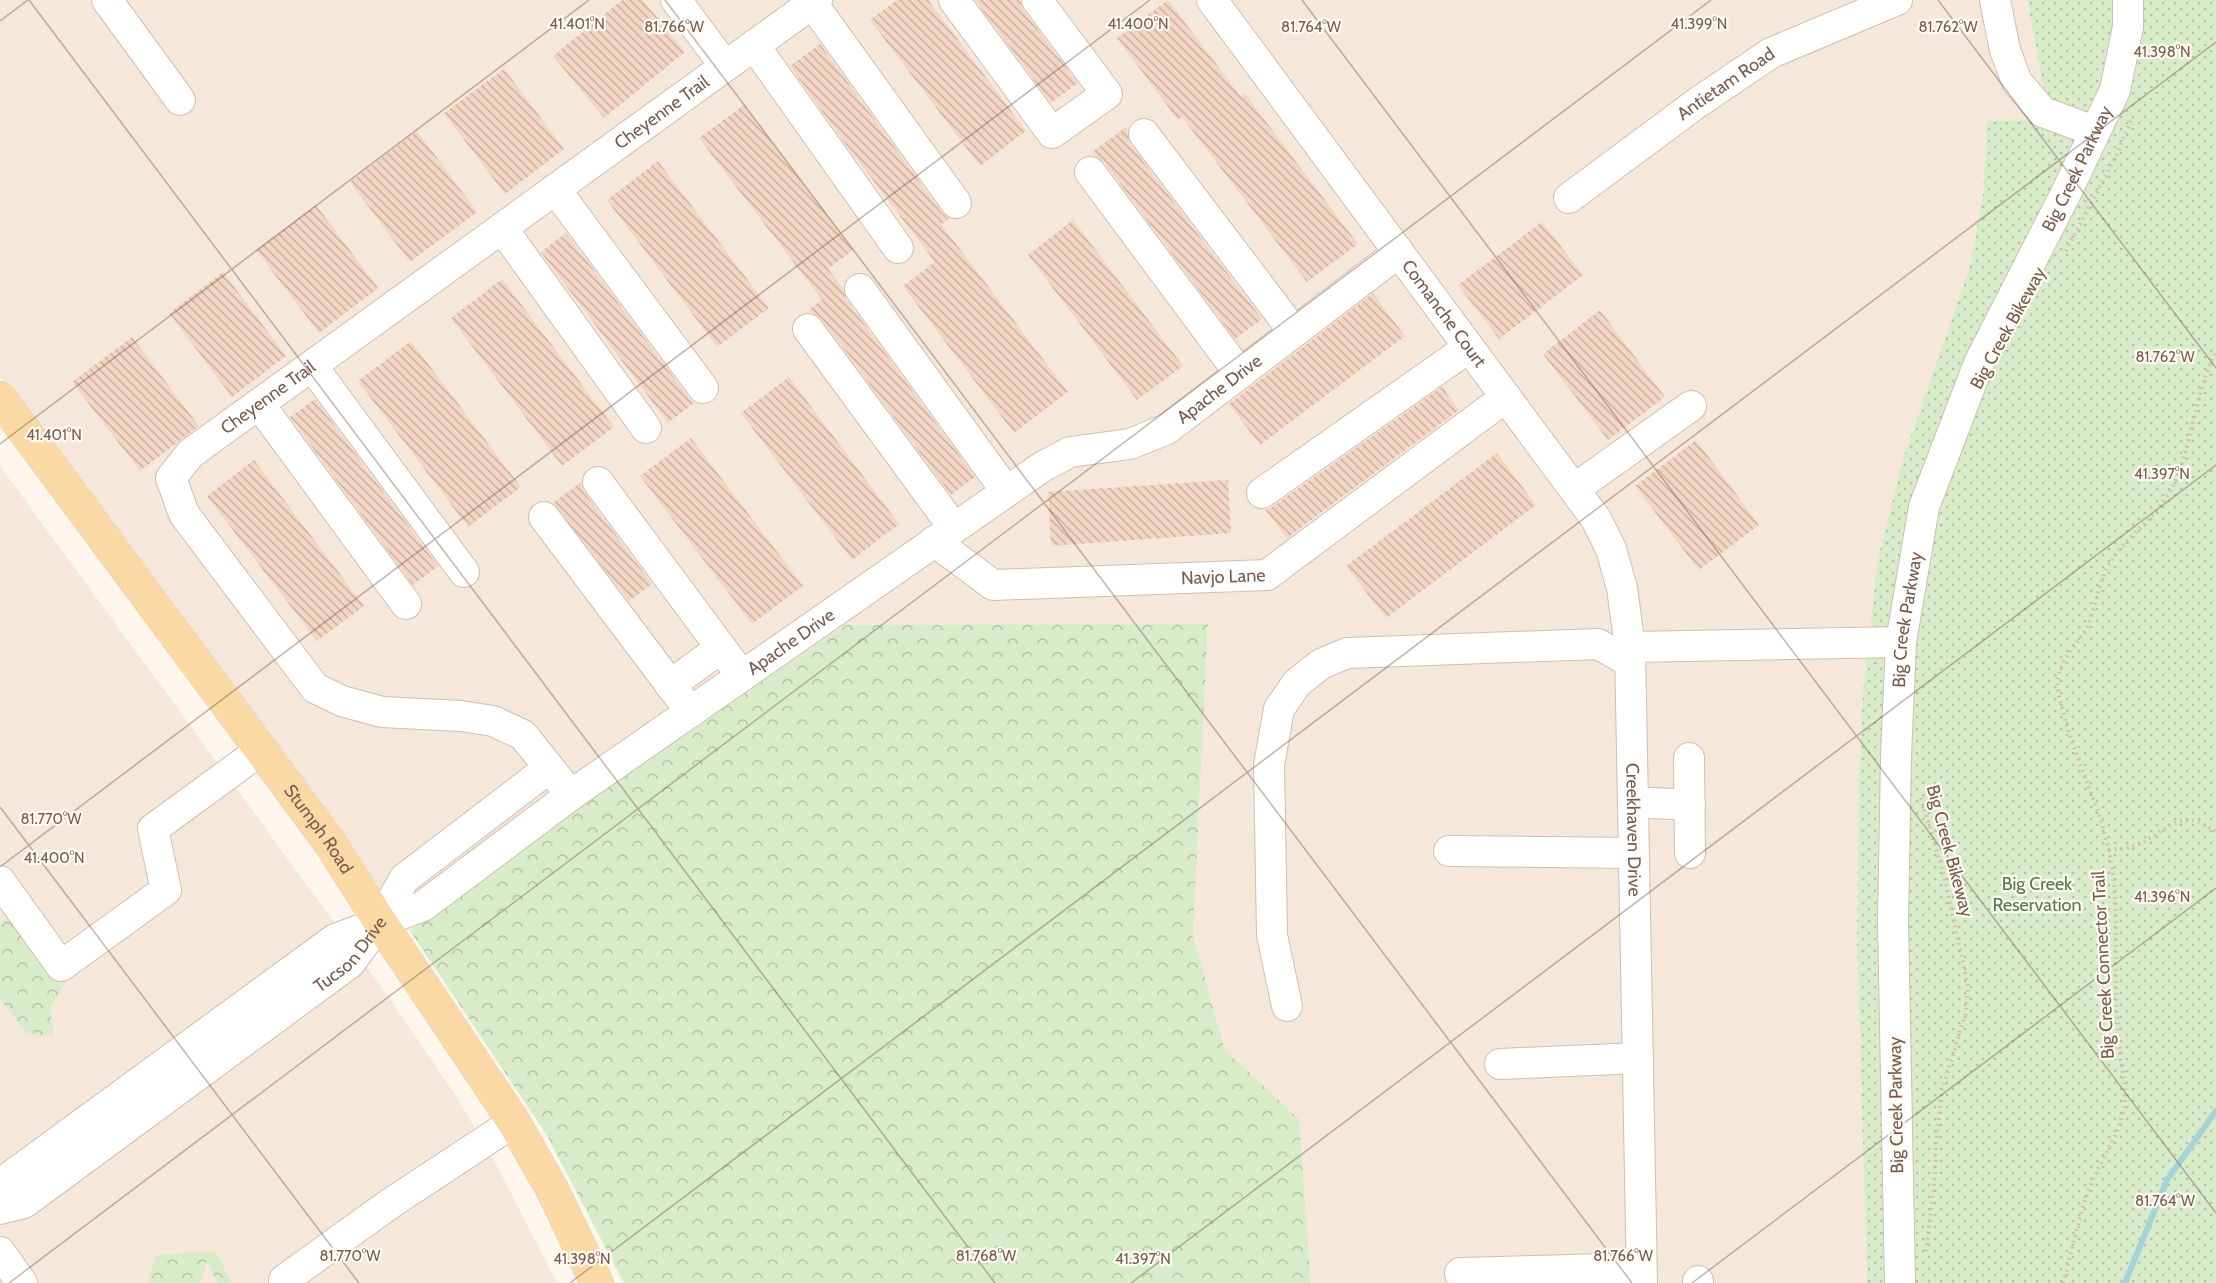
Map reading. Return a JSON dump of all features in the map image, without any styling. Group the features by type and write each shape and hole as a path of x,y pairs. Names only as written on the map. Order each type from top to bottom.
{"main road":[{"name":"Stumph Road","path":"0,398 330,843 514,1122 553,1191 597,1283"}],"street":[{"path":"107,0 180,100"},
{"path":"676,0 725,66"},
{"path":"954,0 1052,133 1107,94 1037,0"},
{"name":"Comanche Court","path":"1212,0 1596,519 1611,549 1622,588 1630,654"},
{"name":"Antietam Road","path":"1569,198 1697,103 1771,53 1898,0"},
{"path":"1995,0 2005,50 2017,82 2043,112 2094,131"},
{"name":"Big Creek Parkway","path":"1900,1283 1893,921 1900,642 1924,507 1979,363 2068,189 2115,90 2128,27 2128,0"},
{"path":"814,2 956,203"},
{"name":"Cheyenne Trail","path":"571,795 523,735 493,721 461,716 382,712 342,701 315,688 184,514 171,478 191,453 814,2"},
{"path":"754,45 898,248"},
{"path":"1144,134 1294,332"},
{"path":"1090,172 1240,374"},
{"path":"555,189 704,388"},
{"path":"502,228 646,428"},
{"name":"Apache Drive","path":"380,922 423,906 571,795 1042,467 1070,452 1130,444 1167,429 1399,252"},
{"path":"860,290 1006,492"},
{"name":"Navjo Lane","path":"808,329 944,534 993,585 1268,575 1506,397"},
{"path":"1262,493 1468,348"},
{"path":"312,366 464,572"},
{"path":"259,404 406,604"},
{"path":"1574,489 1691,406"},
{"path":"598,482 742,676"},
{"path":"544,517 691,712"},
{"path":"1287,1006 1272,935 1269,765 1279,709 1297,683 1321,664 1347,653 1598,644 1630,654 1900,642"},
{"path":"670,685 721,648"},
{"name":"Creekhaven Drive","path":"1630,654 1642,1275"},
{"path":"0,881 61,966 166,890 153,829 261,750"},
{"path":"1689,758 1690,853"},
{"path":"380,922 405,879 549,768"},
{"path":"1633,802 1690,805"},
{"path":"1449,851 1634,854"},
{"name":"Tucson Drive","path":"0,1184 335,939 380,922"},
{"name":"Tucson Drive","path":"0,1209 24,1203 350,963 380,922"},
{"path":"1500,1064 1638,1058"},
{"path":"286,1283 284,1280 391,1203 514,1122"},
{"path":"0,1252 22,1283"},
{"path":"1460,1273 1642,1275"}],"path":[{"path":"2066,252 2116,156 2133,114"},
{"name":"Big Creek Connector Trail","path":"2064,1283 2078,1221 2092,1182 2124,1112 2126,1087 2116,1010 2115,976 2118,932 2115,885 2109,850 2068,730 2060,700 2058,681 2062,661 2088,625 2108,566 2155,514 2173,487 2186,452 2193,415 2207,370 2216,352"},
{"name":"Big Creek Bikeway","path":"1920,796 1944,876 1968,986 1966,1012 1942,1091 1925,1261"},
{"name":"Big Creek Connector Trail","path":"2109,850 2135,846 2170,824 2190,820 2203,822 2216,832"}],"shaded area":[{"path":"0,0 2027,0 2047,106 2057,120 1987,122 1983,194 1970,266 1903,459 1878,558 1863,692 1859,775 1857,940 1867,1283 1311,1283 1299,1119 1225,1050 1193,935 1208,624 574,807 410,931 0,377"},
{"path":"0,466 389,997 458,1099 497,1166 557,1283 0,1283"}],"green space":[{"name":"Big Creek Reservation","path":"2027,0 2216,0 2216,1283 1867,1283 1857,940 1859,775 1863,692 1878,558 1903,459 1970,266 1983,194 1987,121 2056,120 2047,106"},
{"path":"1208,624 1193,935 1225,1050 1299,1119 1311,1283 624,1283 546,1134 410,931 574,807 846,625"},
{"path":"20,920 39,958 66,983 50,1007 54,1036 27,1033 0,999 0,921"},
{"path":"215,1251 232,1283 217,1283 207,1261 200,1283 148,1283 156,1255"}],"building":[{"path":"622,0 643,0 685,52 604,118 553,56"},
{"path":"897,0 928,0 1026,131 980,166 870,20"},
{"path":"975,0 1020,0 1023,10 1078,83 1051,103"},
{"path":"1168,0 1241,97 1245,94 1358,244 1307,282 1182,117 1178,120 1117,38"},
{"path":"820,44 942,213 949,219 941,224 1068,392 1014,433 903,286 935,262 841,138 790,66"},
{"path":"504,69 564,149 505,194 444,113"},
{"path":"744,105 853,250 828,269 843,289 846,299 975,477 951,495 822,319 808,310 822,300 699,138"},
{"path":"1126,127 1130,144 1262,319 1235,339 1104,162 1091,153"},
{"path":"417,131 477,212 410,262 350,182"},
{"path":"658,161 769,308 717,347 607,200"},
{"path":"316,205 378,288 319,333 256,250"},
{"path":"1073,220 1183,366 1137,400 1028,255"},
{"path":"1542,222 1583,275 1499,339 1458,285"},
{"path":"566,233 694,403 668,423 541,252"},
{"path":"223,272 286,356 232,397 169,313"},
{"path":"502,279 614,427 562,466 451,318"},
{"path":"1373,293 1405,336 1260,445 1229,404"},
{"path":"1600,310 1665,397 1608,440 1543,354"},
{"path":"132,337 199,426 140,471 72,382"},
{"path":"411,341 521,487 468,527 358,381"},
{"path":"789,377 899,524 852,560 741,413"},
{"path":"1442,387 1459,410 1287,538 1265,510"},
{"path":"315,399 438,566 413,585 290,417"},
{"path":"691,438 803,586 752,624 640,476"},
{"path":"1696,440 1759,525 1699,570 1635,486"},
{"path":"1497,453 1536,505 1386,618 1346,566"},
{"path":"254,460 364,606 317,641 207,496"},
{"path":"1228,480 1231,533 1051,546 1048,492"},
{"path":"581,482 584,492 652,584 629,601 553,503"}],"waterway":[{"path":"2125,1283 2167,1180 2216,1111"}]}
